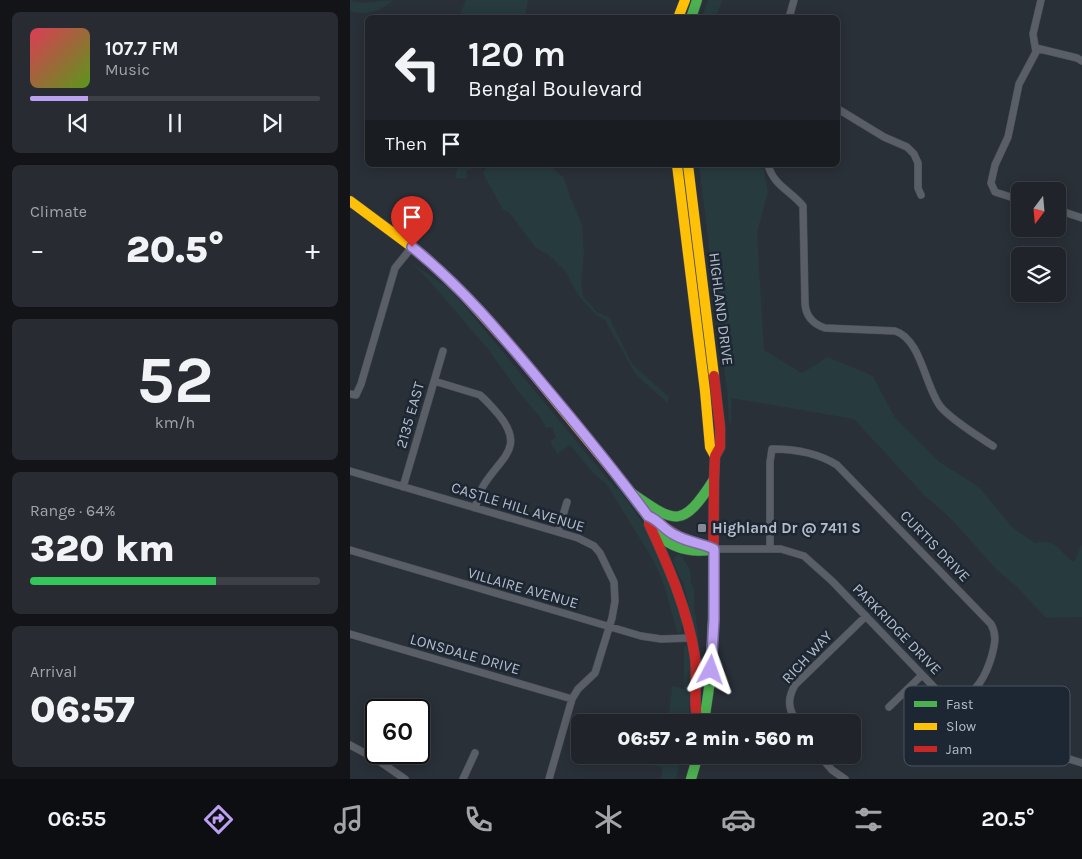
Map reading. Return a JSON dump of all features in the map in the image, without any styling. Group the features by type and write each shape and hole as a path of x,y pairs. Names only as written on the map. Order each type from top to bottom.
{"main road":[{"path":"679,15 685,0"},
{"path":"692,15 697,0"},
{"name":"HIGHLAND DRIVE","path":"677,167 705,391 710,447 715,456"},
{"name":"HIGHLAND DRIVE","path":"688,167 718,409 720,447 715,456 713,640 705,714"},
{"path":"350,201 433,264 470,300 544,385 630,492 649,520 678,589 690,638 696,675 696,714"},
{"path":"630,492 669,517 681,517 691,512 701,501 714,480"},
{"path":"649,520 655,519 676,536 714,549"},
{"path":"692,779 696,764"}],"street":[{"path":"790,15 794,0"},
{"path":"1011,197 995,192 991,182 995,165 1008,137 1019,84 1034,59 1036,48 1033,34 1041,0"},
{"path":"1036,48 1077,58 1082,61"},
{"path":"840,110 884,137 907,147 914,154 918,163 918,188 921,195"},
{"path":"769,167 776,182 803,206 804,304 808,316 816,324 825,328 900,332 910,342 940,407 993,446"},
{"path":"1066,213 1082,218"},
{"path":"353,394 361,384 395,268 412,247"},
{"name":"2135 EAST","path":"403,487 443,351"},
{"path":"434,381 480,395 504,422 509,431 510,441 507,456 485,484 475,508"},
{"name":"CURTIS DRIVE","path":"770,549 770,462 772,449 786,449 827,458 837,465 991,624 996,638 988,670 977,686"},
{"name":"CASTLE HILL AVENUE","path":"350,471 558,532 586,541 594,546 600,553 614,582 615,602 595,673 578,689 572,699"},
{"path":"558,532 567,502"},
{"name":"PARKRIDGE DRIVE","path":"714,549 781,549 804,556 820,569 932,686"},
{"name":"VILLAIRE AVENUE","path":"350,550 650,638 690,638"},
{"name":"RICH WAY","path":"793,714 789,701 796,685 866,616"},
{"name":"LONSDALE DRIVE","path":"350,634 572,699"},
{"path":"911,686 922,675"},
{"path":"889,707 904,692"},
{"path":"549,779 572,699"},
{"path":"350,745 365,751"},
{"path":"462,779 475,753"},
{"name":"PARKRIDGE DRIVE","path":"1070,759 1082,763"},
{"path":"387,764 405,779"},
{"path":"827,764 845,779"}],"green space":[{"path":"350,0 366,3 393,0 378,10 362,13 350,11"},
{"path":"466,0 528,0 525,15 460,15"},
{"path":"708,0 722,0 717,15 703,15"},
{"path":"458,167 478,167 467,170 466,179 455,178"},
{"path":"483,167 553,167 564,178 582,225 584,254 581,283 583,296 598,313 609,317 632,364 669,397 668,403 636,375 605,320 595,314 578,295 566,272 549,255 536,248 509,212 503,210 483,173 486,169"},
{"path":"699,167 763,167 768,192 757,232 764,350 802,373 828,357 873,376 895,418 938,461 979,487 1012,527 1035,543 1049,542 1053,544 1074,562 1082,543 1082,617 1046,618 1017,587 996,569 947,515 925,496 854,419 731,398 731,424 729,422 727,389"},
{"path":"410,262 448,288 463,304 616,489 618,488 640,519 660,553 683,623 681,632 678,634 663,582 652,558 607,485 594,474 570,445 557,454 550,441 556,438 552,427 546,428 540,417 521,395 488,349 426,277"},
{"path":"677,554 682,556 690,570 699,638 697,641 683,582 673,561"},
{"path":"684,645 689,649 691,666 689,714 669,714 672,686 684,689"},
{"path":"656,764 680,764 676,779 662,779 662,768 655,766"}],"traffic: fast":[{"path":"692,15 697,0"},
{"path":"612,470 648,517 659,535 666,541 684,549 714,549"},
{"path":"630,492 657,510 667,515 676,516 684,514 693,508 713,481"},
{"path":"705,714 710,681 713,619"},
{"path":"691,779 695,764"}],"traffic: slow":[{"path":"679,15 685,0"},
{"path":"677,167 705,391 710,447 715,456"},
{"path":"688,167 714,376"},
{"path":"350,201 424,256 463,294 518,355 612,470"}],"traffic: jam":[{"path":"713,619 714,480 715,456 720,447 720,427 714,376"},
{"path":"648,517 680,537 714,549"},
{"path":"649,524 670,573 688,623 695,657 696,714"}],"place":[{"name":"Highland Dr @ 7411 S","path":"702,528"}],"route":[{"path":"412,247 433,264 470,300 591,442 648,516 655,519 676,536 714,549 714,620 711,670"}]}
